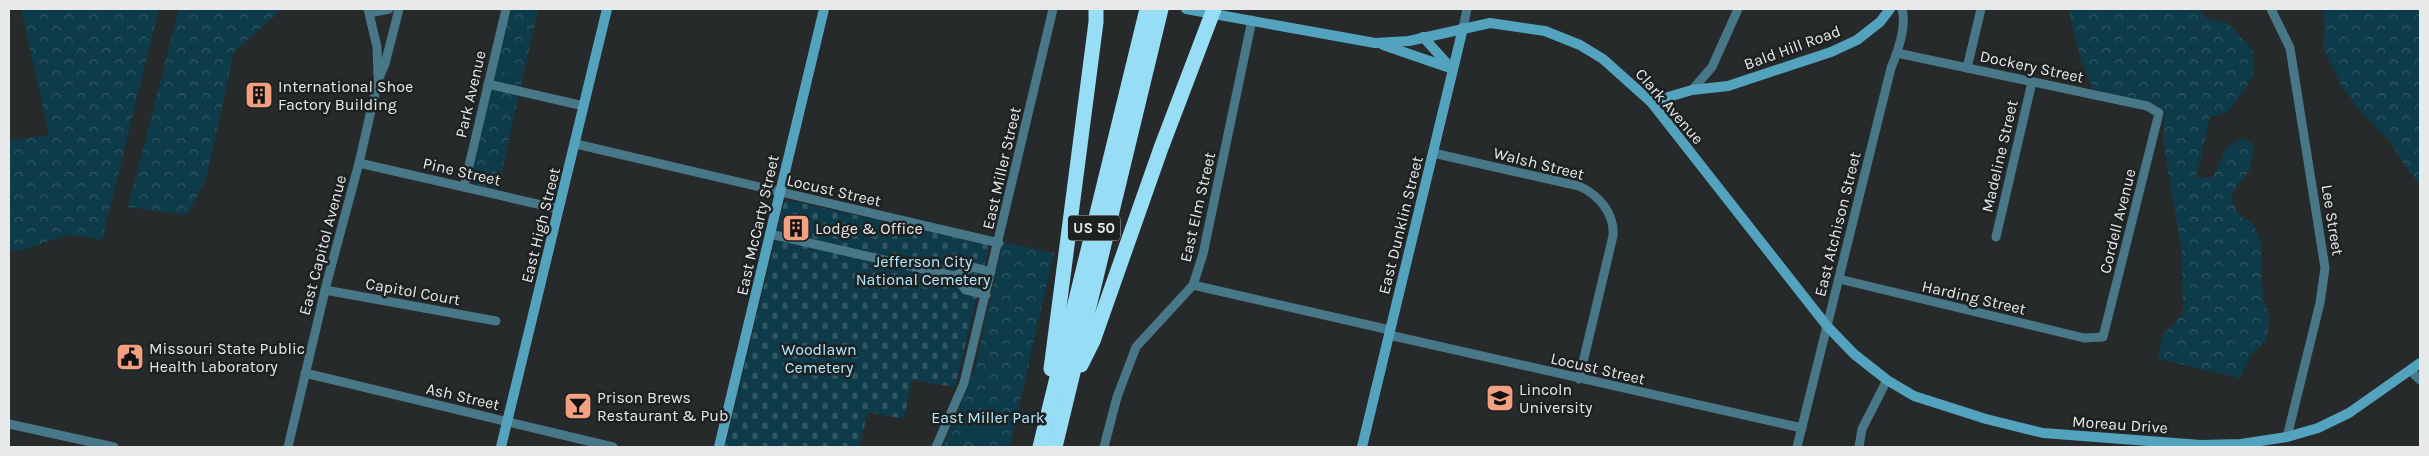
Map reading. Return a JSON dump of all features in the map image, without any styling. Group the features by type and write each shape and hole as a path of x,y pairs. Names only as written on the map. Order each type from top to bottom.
{"highway":[{"path":"1045,426 1096,22 1096,9"},
{"name":"US 50","path":"1040,447 1148,9"},
{"name":"US 50","path":"1055,447 1161,9"},
{"path":"1067,396 1093,341 1161,148 1213,11"}],"main road":[{"name":"East High Street","path":"501,447 576,144 607,9"},
{"name":"East McCarty Street","path":"719,447 824,9"},
{"name":"Clark Avenue","path":"1186,9 1213,11 1252,20 1375,42 1393,43 1490,23 1545,31 1580,45 1603,59 1651,102 1827,326"},
{"name":"East Elm Street","path":"1252,20 1255,9"},
{"name":"Bald Hill Road","path":"1651,102 1692,90 1728,86 1831,52 1857,40 1880,22 1890,9"},
{"name":"East Dunklin Street","path":"1362,447 1463,28"},
{"path":"1423,38 1453,70"},
{"path":"1375,42 1453,70"},
{"name":"Moreau Drive","path":"1827,326 1854,354 1886,380 1914,396 1986,419 2043,433 2201,446 2241,444 2287,437 2318,428 2349,413 2420,363"}],"street":[{"name":"East Capitol Avenue","path":"378,80 377,47 369,11 389,9"},
{"name":"East Capitol Avenue","path":"288,447 378,80 385,64 399,9"},
{"name":"Park Avenue","path":"464,187 506,9"},
{"name":"East Miller Street","path":"936,447 964,383 1053,9"},
{"name":"East Dunklin Street","path":"1463,28 1467,9"},
{"path":"1692,90 1712,67 1738,9"},
{"name":"East Atchison Street","path":"1797,447 1891,68 1897,53 1904,16 1902,9"},
{"path":"1967,68 1981,9"},
{"name":"Lee Street","path":"2272,9 2290,48 2326,268 2320,303 2287,437"},
{"name":"East Elm Street","path":"1104,447 1117,397 1136,347 1194,285 1203,254 1252,20"},
{"name":"Dockery Street","path":"1897,53 2147,106 2158,113"},
{"name":"Madeline Street","path":"1996,237 2032,82"},
{"path":"488,84 584,106"},
{"name":"Cordell Avenue","path":"2103,336 2158,113"},
{"name":"Locust Street","path":"576,144 998,243"},
{"name":"Walsh Street","path":"1433,153 1579,186 1597,197 1606,208 1612,220 1613,236 1579,379"},
{"name":"Pine Street","path":"359,163 559,209"},
{"path":"770,234 954,276 966,290 986,295"},
{"path":"954,276 973,267 991,272"},
{"name":"Harding Street","path":"1839,280 2084,338 2103,336"},
{"name":"Locust Street","path":"1194,285 1579,379 1802,428"},
{"name":"Capitol Court","path":"325,290 496,321"},
{"path":"2410,370 2420,380"},
{"name":"Ash Street","path":"305,373 613,447"},
{"path":"1859,447 1862,429 1886,380"},
{"path":"9,424 114,447"}],"green space":[{"path":"21,9 159,9 102,240 68,235 20,251 9,250 9,141 49,135"},
{"path":"179,9 282,9 234,52 206,179 187,215 128,207"},
{"path":"510,9 538,9 498,189 473,184 470,177"},
{"path":"2068,9 2202,9 2205,18 2228,23 2254,52 2253,76 2241,95 2227,113 2210,117 2196,178 2213,177 2227,147 2244,138 2254,145 2250,170 2236,187 2231,198 2239,215 2253,224 2262,243 2263,297 2270,317 2266,341 2252,354 2240,378 2158,359 2162,336 2183,314 2182,253 2163,141 2165,111 2153,103 2093,89 2081,61"},
{"path":"2324,9 2420,9 2420,184 2407,169 2391,143 2359,110 2342,87 2323,48"},
{"path":"502,59 515,62 512,74 500,71"},
{"name":"Woodlawn Cemetery","path":"787,200 985,244 989,247 955,387 912,380 904,419 868,412 859,447 725,447 784,203"},
{"name":"East Miller Park","path":"1003,242 1054,253 1010,447 943,447 975,368"},
{"path":"983,405 1003,417 985,447 965,437"}],"place":[{"name":"International Shoe Factory Building","path":"259,95"},
{"name":"Lodge & Office","path":"796,228"},
{"name":"Missouri State Public Health Laboratory","path":"130,357"},
{"name":"Lincoln University","path":"1500,398"},
{"name":"Prison Brews Restaurant & Pub","path":"578,406"}],"park label":[{"name":"Jefferson City National Cemetery","path":"923,270"}]}
